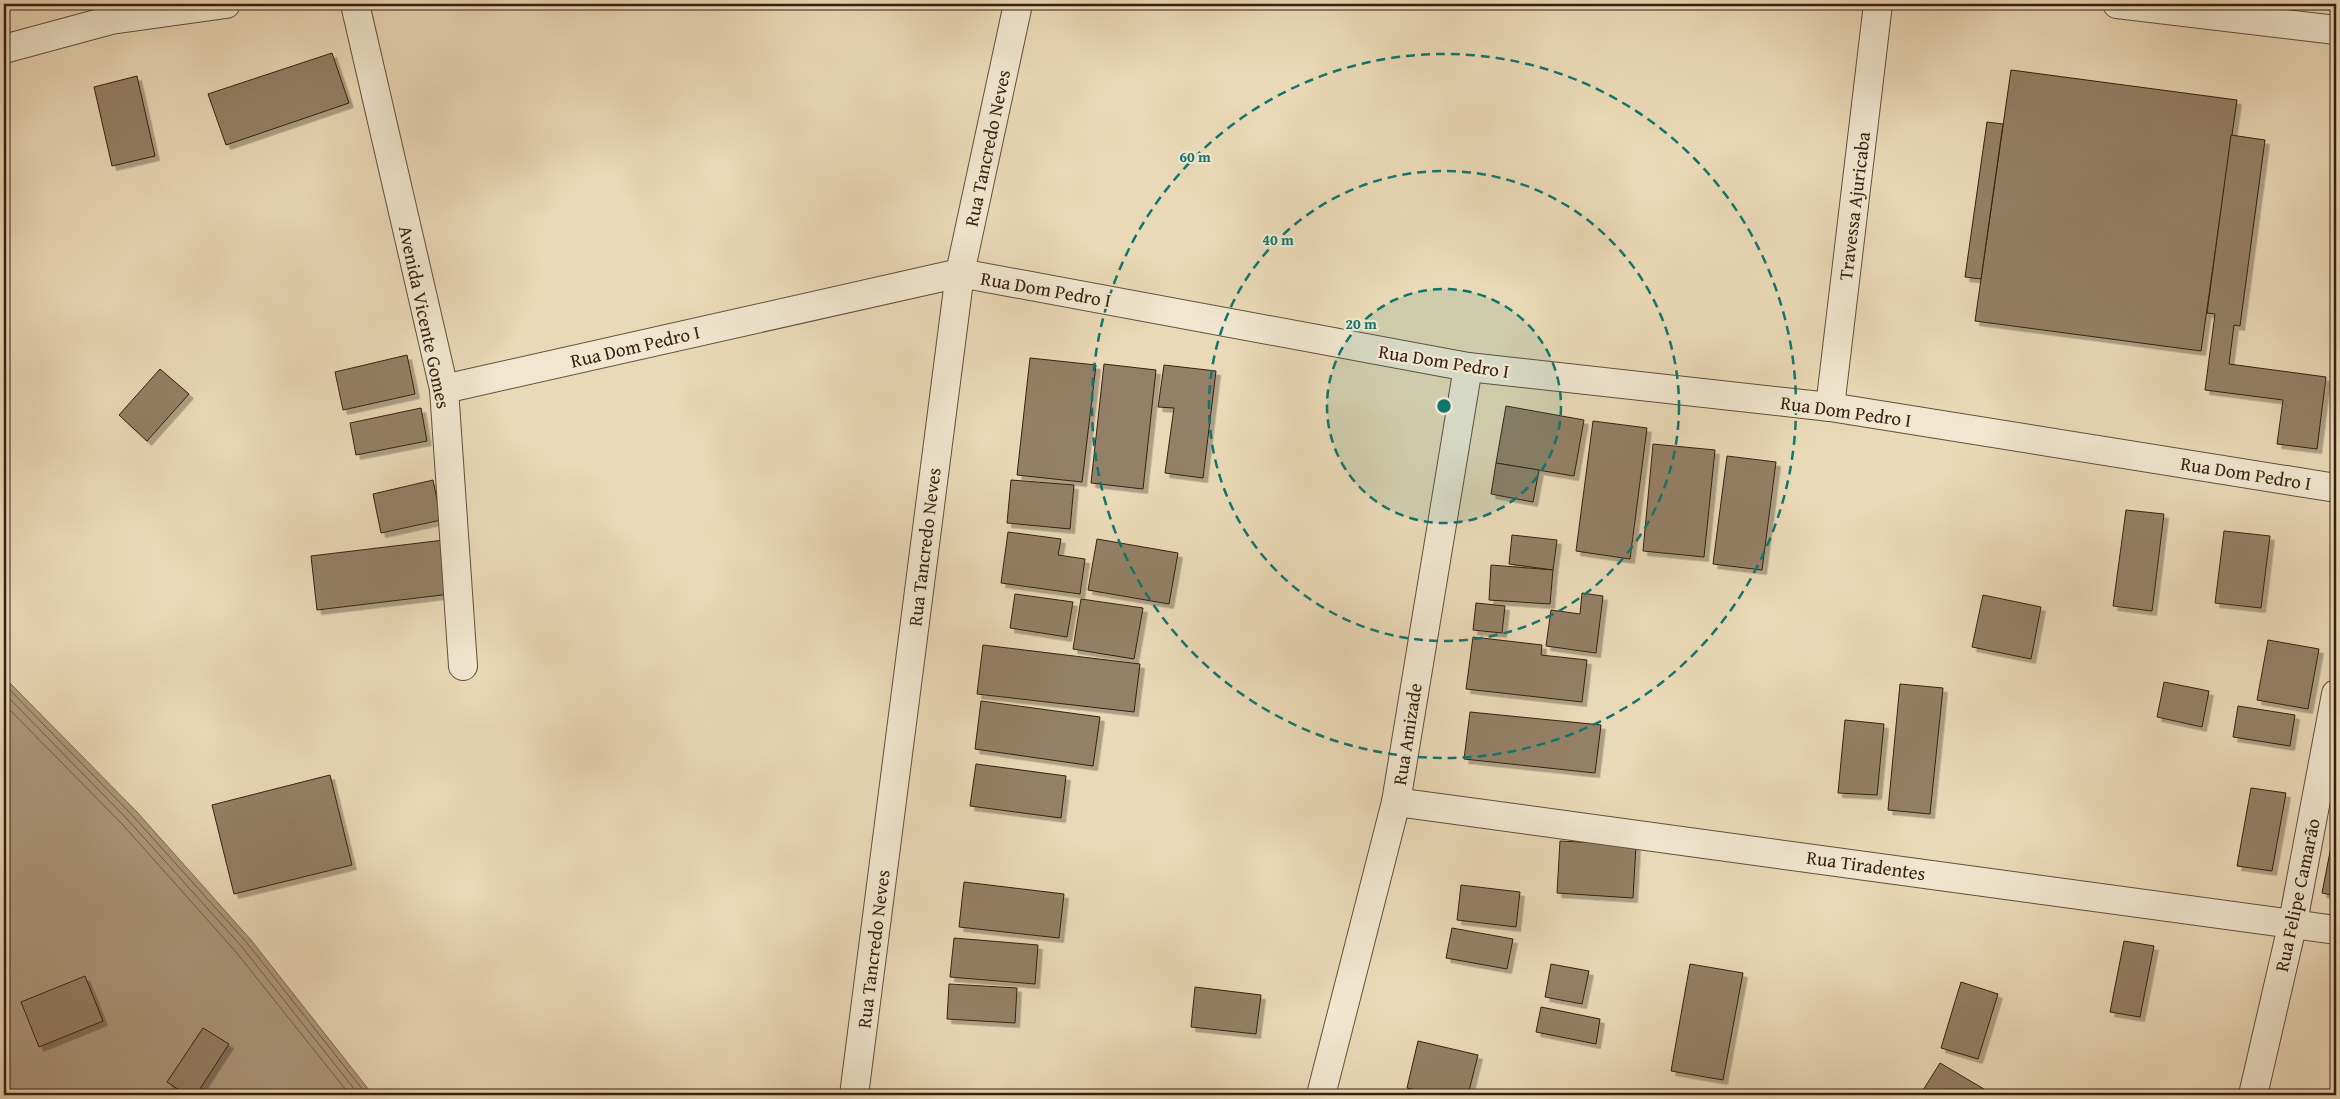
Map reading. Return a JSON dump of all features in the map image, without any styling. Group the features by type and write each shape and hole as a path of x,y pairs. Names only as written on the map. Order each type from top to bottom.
{"street":[{"path":"4,49 108,12 226,4"},
{"name":"Avenida Vicente Gomes","path":"355,4 444,389 463,666"},
{"name":"Rua Tancredo Neves","path":"854,1095 960,273 1018,4"},
{"name":"Travessa Ajuricaba","path":"1830,407 1878,4"},
{"path":"2117,4 2336,30"},
{"name":"Rua Dom Pedro I","path":"444,389 960,273 1468,367 1830,407 2336,488"},
{"name":"Rua Amizade","path":"1321,1095 1396,802 1468,367"},
{"name":"Rua Felipe Camarão","path":"2253,1095 2292,922 2336,694"},
{"name":"Rua Tiradentes","path":"1396,802 2292,922 2336,930"}],"water":[{"path":"4,677 137,812 251,940 373,1095 4,1095"}],"building":[{"path":"332,53 349,103 226,145 208,94"},
{"path":"2011,70 2237,100 2201,351 1975,321"},
{"path":"137,76 155,156 112,166 94,87"},
{"path":"1987,122 2003,124 1981,279 1965,277"},
{"path":"2231,135 2265,140 2240,326 2234,325 2229,364 2326,377 2317,449 2277,444 2283,400 2205,390 2215,314 2207,313"},
{"path":"407,355 415,394 343,410 335,372"},
{"path":"1030,358 1096,365 1082,482 1017,475"},
{"path":"1104,364 1156,370 1143,489 1091,483"},
{"path":"1164,365 1216,371 1203,478 1165,473 1174,408 1158,407"},
{"path":"160,369 189,394 147,441 119,415"},
{"path":"1506,406 1584,420 1574,476 1496,463"},
{"path":"421,408 427,441 356,455 350,423"},
{"path":"1593,421 1647,428 1630,559 1576,551"},
{"path":"1653,444 1715,450 1704,557 1643,551"},
{"path":"1727,456 1776,462 1762,570 1713,564"},
{"path":"1496,463 1539,470 1533,502 1491,494"},
{"path":"433,480 441,520 381,533 373,494"},
{"path":"1011,480 1074,485 1070,529 1007,523"},
{"path":"2126,510 2164,514 2152,611 2113,606"},
{"path":"2224,531 2270,536 2261,608 2215,603"},
{"path":"1008,532 1061,539 1058,555 1085,559 1080,594 1001,583"},
{"path":"1512,535 1557,540 1553,570 1509,564"},
{"path":"1097,539 1178,553 1169,604 1088,590"},
{"path":"444,540 450,594 317,610 311,556"},
{"path":"1491,565 1553,570 1550,604 1489,600"},
{"path":"1582,593 1603,596 1596,653 1546,646 1551,610 1580,614"},
{"path":"1015,594 1073,602 1067,637 1010,628"},
{"path":"1983,595 2041,607 2031,659 1972,647"},
{"path":"1081,599 1143,608 1134,659 1073,649"},
{"path":"1476,603 1505,606 1502,633 1473,630"},
{"path":"1473,637 1542,645 1541,655 1587,660 1582,702 1466,689"},
{"path":"2268,640 2319,649 2308,709 2257,700"},
{"path":"983,645 1140,664 1134,712 977,694"},
{"path":"2164,682 2209,691 2202,727 2157,717"},
{"path":"1900,684 1943,688 1930,814 1888,810"},
{"path":"981,701 1100,717 1093,766 975,749"},
{"path":"2238,706 2295,715 2290,746 2233,737"},
{"path":"1470,712 1601,725 1595,773 1464,759"},
{"path":"1845,720 1884,724 1877,795 1838,793"},
{"path":"976,764 1066,776 1061,818 970,806"},
{"path":"330,775 352,865 234,894 212,805"},
{"path":"2251,788 2286,793 2272,871 2237,866"},
{"path":"2336,821 2336,896 2322,893"},
{"path":"1560,841 1636,845 1633,898 1557,893"},
{"path":"964,882 1064,894 1059,938 959,927"},
{"path":"1461,885 1520,892 1516,927 1457,920"},
{"path":"1452,928 1513,939 1507,969 1446,958"},
{"path":"954,938 1038,945 1035,984 950,977"},
{"path":"2124,941 2154,946 2140,1017 2110,1012"},
{"path":"1551,964 1589,971 1582,1004 1545,997"},
{"path":"1690,964 1743,973 1723,1080 1671,1071"},
{"path":"85,976 103,1021 39,1047 21,1002"},
{"path":"1961,982 1998,994 1978,1059 1941,1048"},
{"path":"949,984 1017,988 1015,1023 947,1019"},
{"path":"1195,987 1261,995 1256,1034 1191,1027"},
{"path":"1541,1007 1600,1019 1596,1044 1536,1032"},
{"path":"203,1028 229,1044 196,1095 187,1095 167,1082"},
{"path":"1418,1041 1478,1055 1468,1095 1439,1095 1407,1088"},
{"path":"1940,1063 1994,1095 1920,1095"}]}
